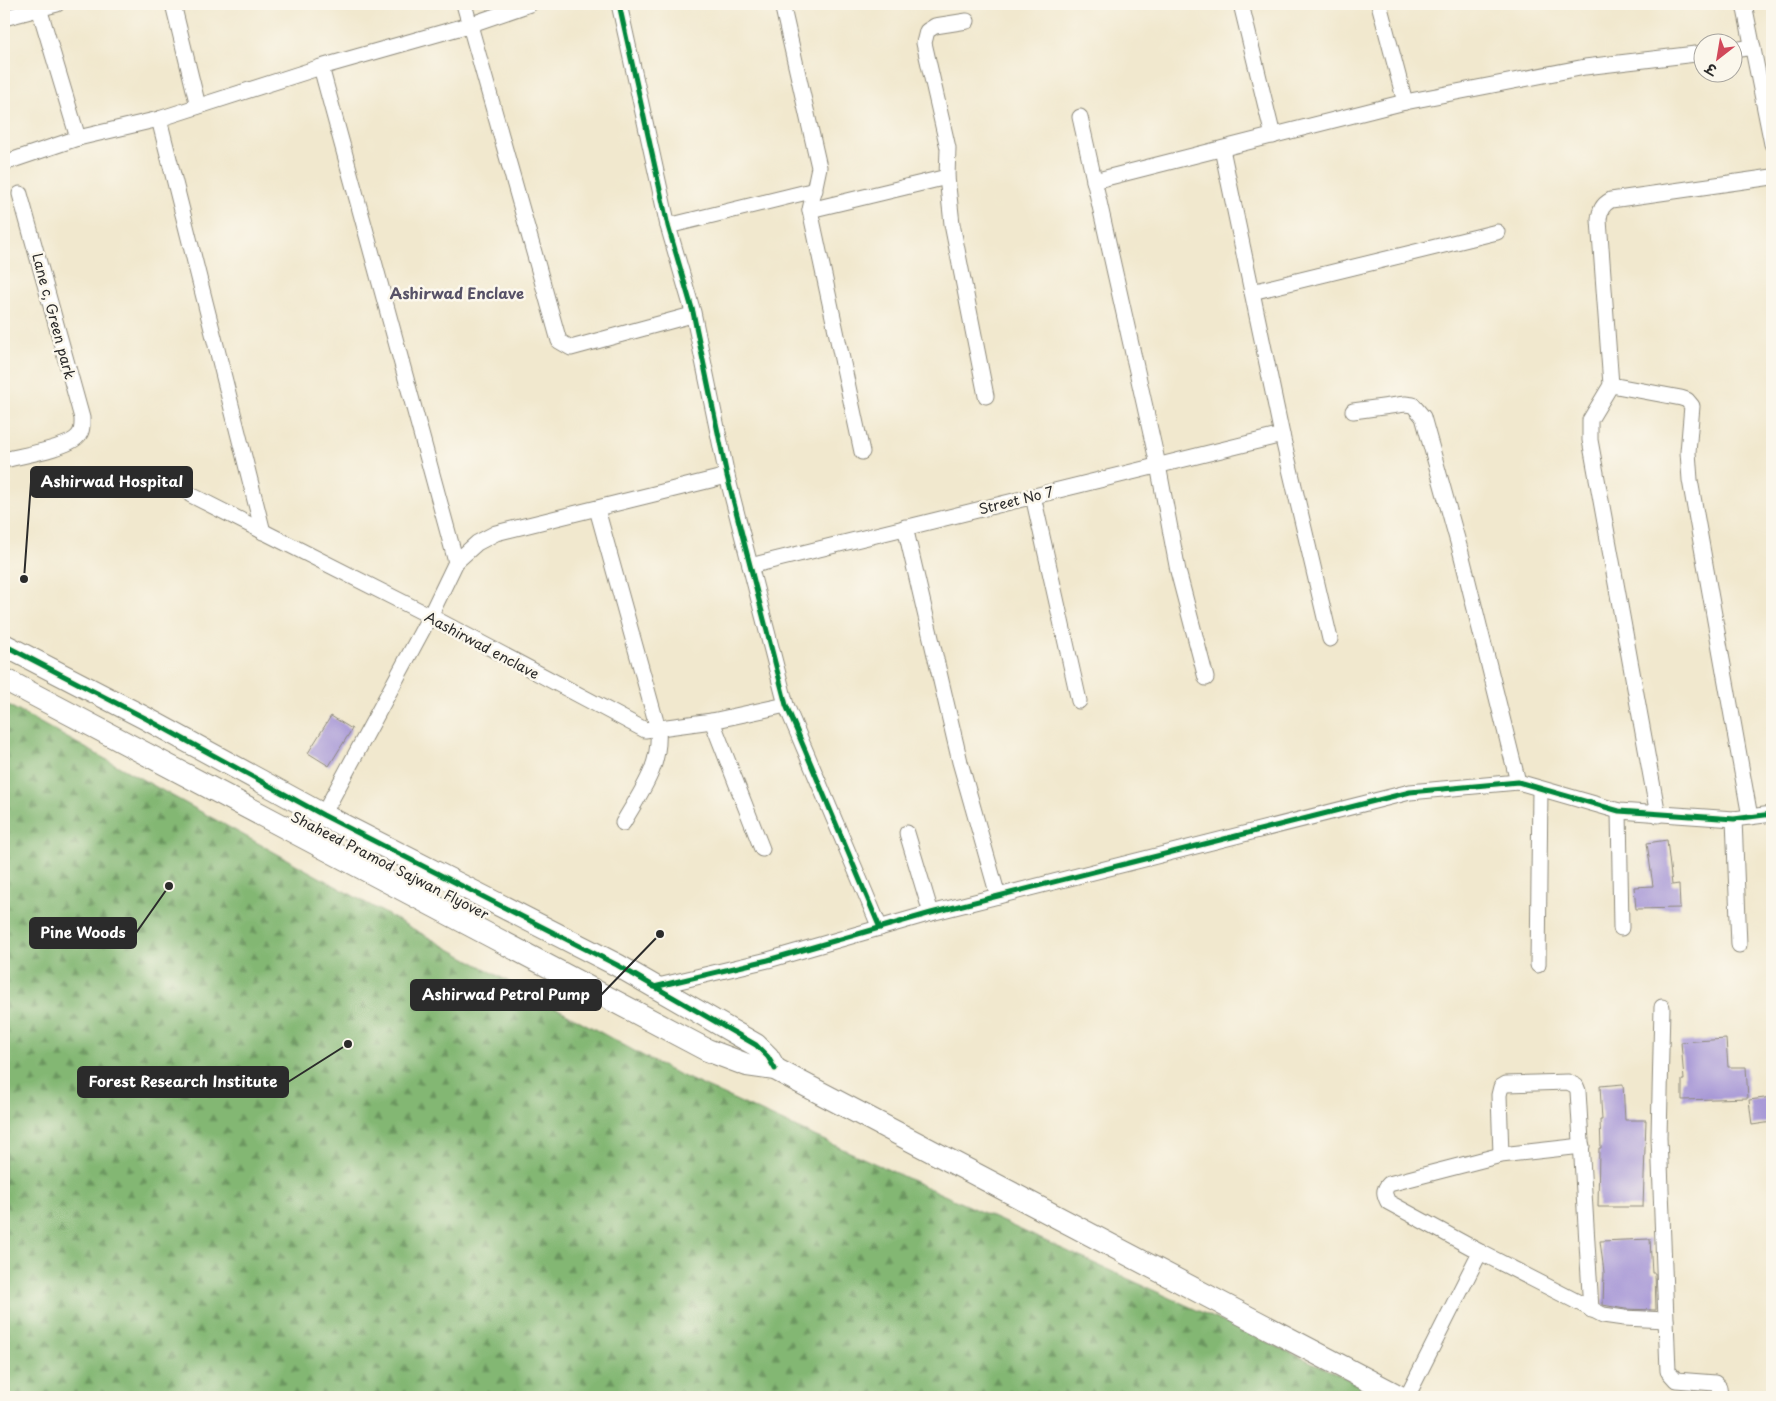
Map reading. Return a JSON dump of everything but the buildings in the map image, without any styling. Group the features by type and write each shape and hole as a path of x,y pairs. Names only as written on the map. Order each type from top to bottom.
{"street":[{"path":"4,18 57,4"},
{"path":"173,4 198,106"},
{"path":"464,4 559,341 571,348 692,315"},
{"path":"4,163 78,138 159,119 321,67 469,25 530,4"},
{"path":"619,4 668,226 692,315 727,476 786,705 880,928"},
{"path":"782,4 819,167 810,210 862,452"},
{"path":"1241,4 1273,136"},
{"path":"1379,4 1404,102"},
{"path":"1744,4 1753,47 1767,85 1772,144"},
{"path":"39,8 78,138"},
{"path":"967,21 934,26 924,36 948,148 947,177 952,224 986,396"},
{"path":"1744,48 1753,47"},
{"path":"1094,181 1404,102 1585,67 1694,54"},
{"path":"321,67 456,562"},
{"path":"1080,117 1158,465 1178,571 1206,678"},
{"path":"159,119 263,532"},
{"path":"1222,149 1282,435 1330,639"},
{"path":"810,210 947,177"},
{"path":"1658,815 1590,440 1590,420 1611,385 1599,220 1604,204 1611,200 1772,177"},
{"path":"668,226 815,190"},
{"name":"Lane c, Green park","path":"4,460 67,443 78,438 82,429 82,418 20,194"},
{"path":"1252,292 1497,232"},
{"path":"1611,385 1681,398 1687,400 1692,406 1688,452 1690,480 1750,817"},
{"path":"1353,411 1405,404 1412,405 1423,417 1461,553 1518,782"},
{"name":"Street No 7","path":"750,566 1282,435"},
{"path":"323,815 430,616 456,562 477,542 496,533 727,476"},
{"name":"Aashirwad enclave","path":"191,495 430,616 645,730 712,720 786,705"},
{"path":"1033,496 1079,701"},
{"path":"597,508 658,729 659,748 655,767 623,823"},
{"path":"905,528 960,762 998,896"},
{"path":"4,645 145,718 323,815 608,961 756,1045 768,1057 774,1069"},
{"name":"Shaheed Pramod Sajwan Flyover","path":"4,664 611,979 774,1069 1400,1397"},
{"path":"4,679 707,1050 747,1065 774,1069"},
{"path":"712,720 762,850"},
{"path":"654,987 768,960 931,913 1410,792 1518,782 1619,811 1734,819 1772,814"},
{"path":"1538,964 1540,789"},
{"path":"1619,811 1621,928"},
{"path":"1734,819 1739,945"},
{"path":"907,833 931,913"},
{"path":"1662,1007 1659,1137 1666,1362 1671,1377 1676,1380 1714,1383 1719,1386 1720,1397"},
{"path":"1501,1155 1499,1091 1501,1087 1506,1084 1568,1082 1576,1086 1582,1146 1591,1310"},
{"path":"1582,1146 1501,1155 1389,1184 1385,1188 1384,1195 1388,1202 1591,1310 1624,1318 1666,1320"},
{"path":"1407,1397 1480,1252"}],"green space":[{"path":"4,703 667,1069 1388,1397 4,1397"}],"cycle path":[{"path":"619,4 668,226 693,312 727,476 786,705 880,928"},
{"path":"4,645 145,718 323,815 617,965 756,1045 768,1057 775,1069"},
{"path":"654,987 768,960 931,913 1410,792 1518,782 1619,811 1734,819 1772,814"}],"place":[{"name":"Ashirwad Hospital","path":"24,579"},
{"name":"Pine Woods","path":"169,886"},
{"name":"Ashirwad Petrol Pump","path":"660,934"},
{"name":"Forest Research Institute","path":"348,1044"}],"district":[{"name":"Ashirwad Enclave","path":"457,292"}]}
